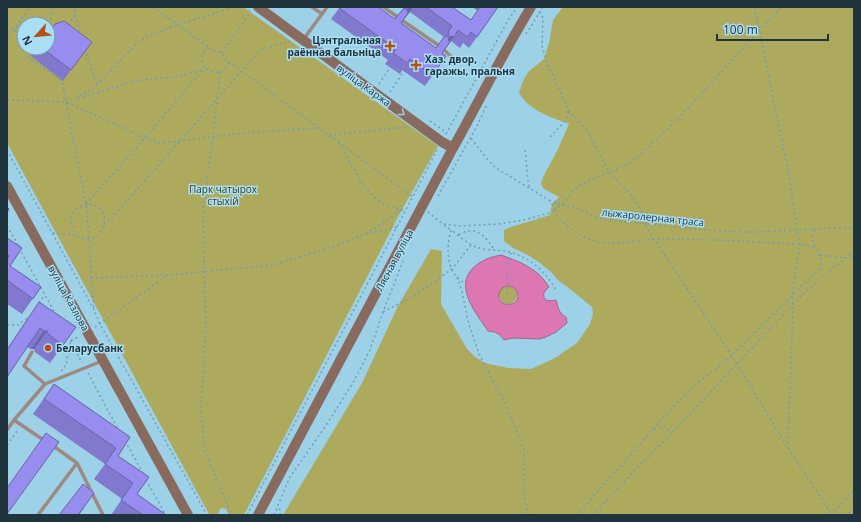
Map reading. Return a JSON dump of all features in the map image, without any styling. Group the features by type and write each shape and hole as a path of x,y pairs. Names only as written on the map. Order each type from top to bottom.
{"main road":[{"name":"вуліца Каржа","path":"254,9 303,41 442,142 453,148"},
{"name":"Лясная вуліца","path":"258,515 485,90 500,59 517,30 535,9"},
{"name":"вуліца Казлова","path":"7,186 188,515"}],"lane":[{"path":"312,7 322,14"},
{"path":"303,41 327,7"},
{"path":"383,7 398,17"},
{"path":"403,21 438,45"},
{"path":"444,50 452,57"},
{"path":"32,352 24,366 45,384"},
{"path":"7,430 45,384 103,360"},
{"path":"14,420 77,462 103,515"},
{"path":"38,515 77,462"}],"path":[{"path":"7,39 30,7"},
{"path":"74,7 82,36"},
{"path":"153,7 208,47 214,51 222,53 225,59 241,71 413,196"},
{"path":"66,102 92,90 140,41 152,34 234,7"},
{"path":"447,133 507,22 517,7"},
{"path":"535,9 542,7"},
{"path":"754,7 760,29 789,174 800,244 792,295 793,304 788,448"},
{"path":"443,224 459,226 499,224 524,220 556,210 574,191 589,181 610,173 634,160 703,92 782,7"},
{"path":"222,53 254,9"},
{"path":"525,36 535,9"},
{"path":"535,9 543,18 542,46 547,63 569,110 586,129 610,173 632,196 639,206 642,211 645,224 654,239 737,364 831,515 854,490"},
{"path":"65,30 75,15"},
{"path":"7,24 16,32"},
{"path":"104,226 111,220 260,50 291,41"},
{"path":"84,43 97,86"},
{"path":"208,47 203,52 202,62 211,72 220,72 224,70 229,62"},
{"path":"27,56 62,81 86,204 90,239 94,310"},
{"path":"86,204 146,138 205,67"},
{"path":"378,86 389,69"},
{"path":"74,98 96,94 140,80 176,77 202,70"},
{"path":"220,72 203,208 206,321 201,408 204,449 228,507 228,515"},
{"path":"389,94 402,74"},
{"path":"7,100 66,102 160,143 213,136 319,128"},
{"path":"435,200 446,183 489,101"},
{"path":"550,137 566,120 569,110"},
{"path":"329,135 410,126 404,122"},
{"path":"470,137 496,168 549,200"},
{"path":"338,141 363,185 376,198 385,204 403,209 405,211"},
{"path":"247,515 439,146"},
{"path":"7,150 94,310 100,324 207,515"},
{"path":"525,150 527,175 530,188"},
{"name":"лыжаролерная траса","path":"549,200 575,208 597,218 607,220 695,229 740,232 854,227"},
{"name":"лыжаролерная траса","path":"549,200 556,210 556,215 565,226 582,236 609,243 654,239 684,239 800,244 817,250"},
{"path":"52,233 90,239 96,237 102,232 105,219 98,208 93,205 86,204 79,206 74,211 71,218 71,225 77,236"},
{"path":"365,234 403,209"},
{"path":"428,212 476,247 511,253 526,258 539,268 552,282 556,290"},
{"path":"91,278 168,275 273,265 332,247 365,234 397,227"},
{"name":"лыжаролерная траса","path":"849,228 854,230"},
{"path":"578,515 664,416 697,384 731,356 820,268 820,255 812,240 814,229"},
{"path":"451,230 448,246 452,269 457,277 462,291 468,321 480,354 503,399 524,449 524,492 528,515"},
{"path":"459,235 467,231 477,231 483,235 494,250"},
{"path":"383,312 412,297 452,269 472,245"},
{"path":"593,515 793,304 854,251"},
{"path":"507,294 507,266 511,253"},
{"path":"820,255 845,258 854,257"},
{"path":"274,515 290,477 325,427 354,381 370,350 404,259"},
{"path":"60,373 67,364 66,359 71,351 70,341 100,324 168,275"},
{"path":"457,277 463,282"},
{"path":"38,305 45,295"},
{"path":"7,325 18,325 31,315"},
{"path":"7,445 22,425"},
{"path":"652,431 657,428 665,427 671,434"},
{"path":"278,505 280,515"},
{"path":"844,515 854,510"}],"green space":[{"name":"Парк чатырох стыхій","path":"7,7 243,7 438,146 399,215 244,515 229,515 226,509 221,508 218,515 209,514 7,143"},
{"path":"563,7 854,7 854,515 283,515 362,383 398,306 431,249 442,251 441,304 467,349 475,357 485,363 508,368 531,369 555,358 577,343 590,324 593,314 592,307 559,281 540,263 513,248 504,241 504,230 550,215 552,204 559,197 544,189 541,184 569,124 531,107 519,93 528,72 544,59 549,43 553,20"},
{"path":"504,286 512,286 517,291 515,302 512,304 504,304 499,299 499,291"}],"shaded area":[{"path":"501,255 517,261 539,274 549,287 544,292 544,298 549,301 556,300 560,312 566,317 567,323 556,332 539,339 513,338 504,340 497,333 488,331 469,300 466,292 466,283 468,275 476,265 486,259","holes":["506,286 513,287 517,292 518,298 516,302 512,304 503,303 500,300 499,296 501,289"]}],"building":[{"path":"378,7 395,19 403,9 408,8 408,13 401,23 436,48 444,37 448,36 448,32 452,26 426,7 452,7 471,20 480,7 498,7 477,37 471,32 467,37 458,30 454,37 449,37 448,40 450,42 442,53 446,56 433,75 410,59 407,63 393,53 396,49 339,8"},
{"path":"64,21 92,42 71,70 53,56 56,56 56,24"},
{"path":"7,238 22,248 10,266 41,287 33,299 7,280 7,259 9,256 7,254"},
{"path":"39,302 76,327 63,345 48,334 47,331 40,328 7,377 7,350"},
{"path":"54,384 130,437 118,456 149,477 137,494 165,514 164,515 143,515 121,500 133,483 105,464 116,448 44,399"},
{"path":"46,433 59,442 7,514 7,488"},
{"path":"83,484 94,493 78,515 59,515"}],"place":[{"name":"Цэнтральная раённая бальніца","path":"390,46"},
{"name":"Хаз. двор, гаражы, пральня","path":"416,65"},
{"name":"Беларусбанк","path":"48,348"}]}
